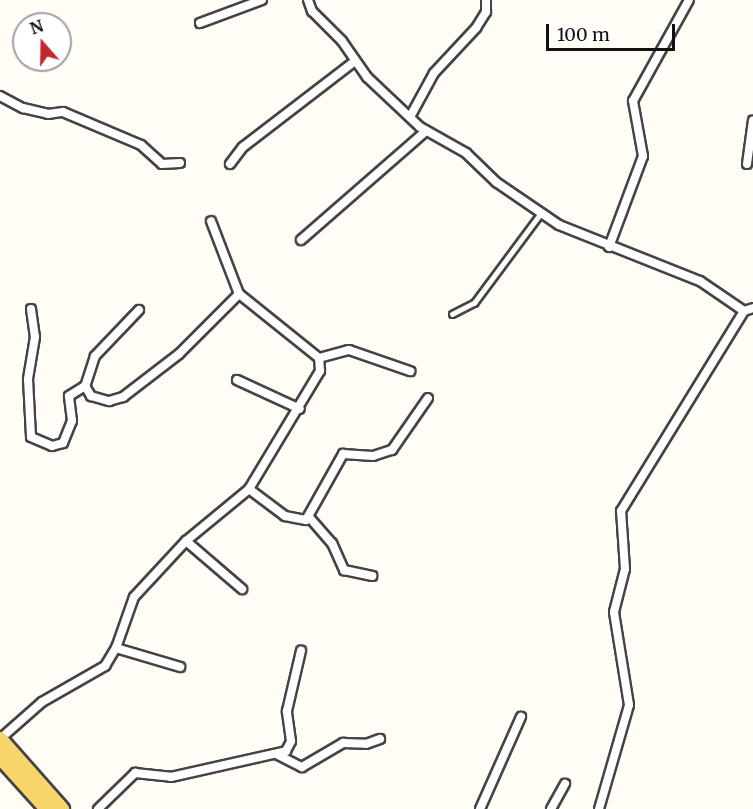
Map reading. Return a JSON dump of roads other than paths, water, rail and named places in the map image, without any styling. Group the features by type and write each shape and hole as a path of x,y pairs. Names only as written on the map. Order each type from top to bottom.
{"main road":[{"path":"0,739 62,809"},
{"path":"3,766 47,809"}],"street":[{"path":"200,23 262,0"},
{"path":"308,0 312,11 342,41 355,61 410,117 426,131 466,153 490,177 540,214 609,247 692,277 748,309 621,511 625,569 614,612 628,705 599,809"},
{"path":"410,117 434,74 476,28 486,12 486,0"},
{"path":"609,247 643,156 633,101 689,0"},
{"path":"230,164 243,147 355,61"},
{"path":"0,96 23,108 48,114 63,112 141,145 162,164 180,163"},
{"path":"747,164 753,120"},
{"path":"301,240 426,131"},
{"path":"0,739 42,702 97,672 116,648 134,597 186,541 249,489 300,409 320,371 319,358 239,294 211,221"},
{"path":"85,386 91,396 109,401 123,397 179,354 239,294"},
{"path":"31,309 35,337 28,379 31,437 52,446 63,443 72,421 69,396 85,386 99,351 139,310"},
{"path":"319,358 349,350 410,371"},
{"path":"237,380 300,409"},
{"path":"249,489 293,520 300,522 309,517 343,454 373,456 392,450 428,398"},
{"path":"309,517 332,543 344,570 372,576"},
{"path":"186,541 242,589"},
{"path":"116,648 180,667"},
{"path":"98,809 135,773 171,777 278,755 290,747 287,711 301,651"},
{"path":"480,809 521,717"},
{"path":"278,755 302,767 343,743 366,744 380,740"},
{"path":"551,809 566,784"}],"lane":[{"path":"452,314 474,303 540,214"}]}
